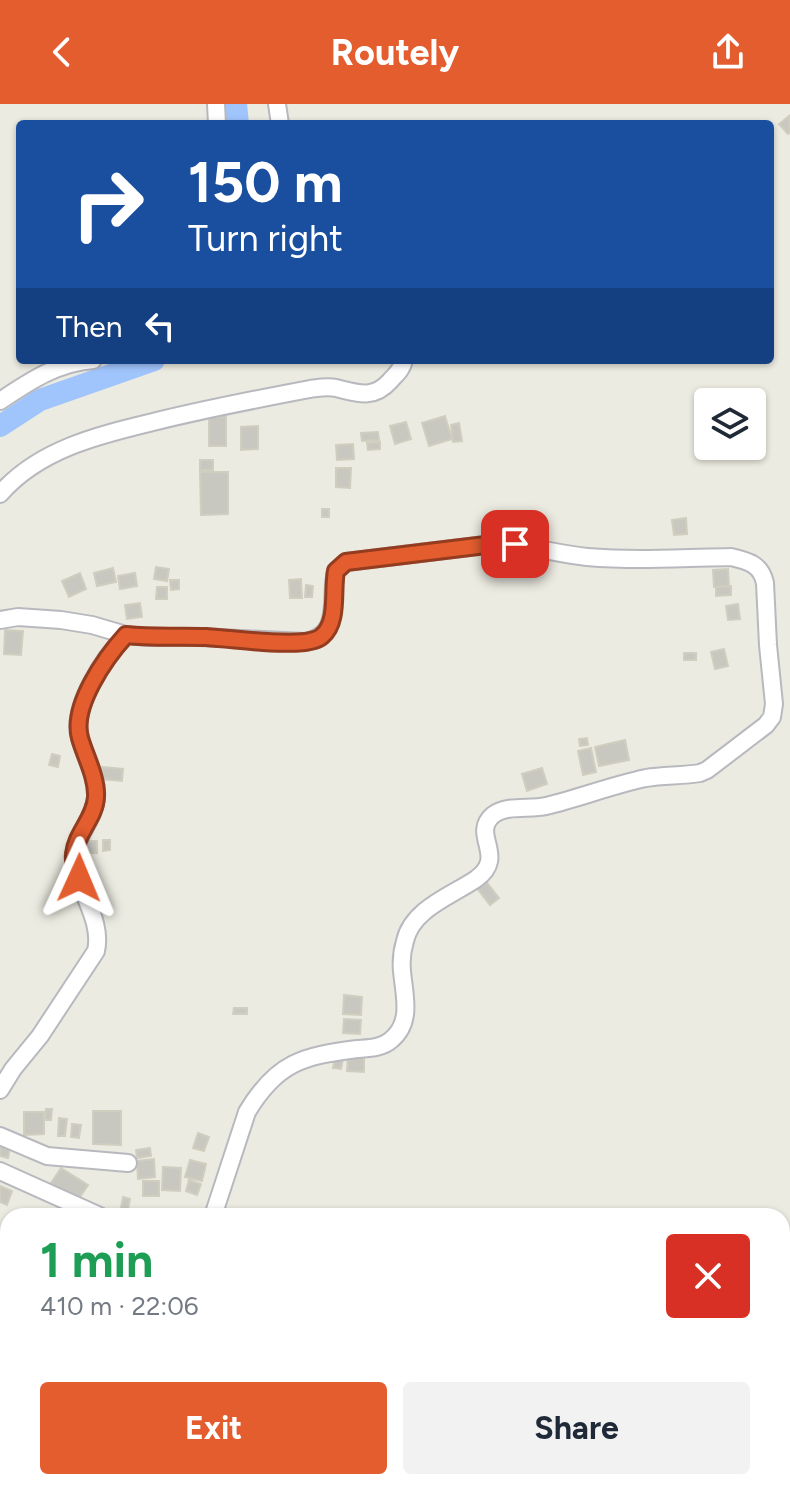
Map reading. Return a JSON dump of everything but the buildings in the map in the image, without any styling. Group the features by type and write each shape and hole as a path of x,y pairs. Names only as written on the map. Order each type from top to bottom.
{"street":[{"path":"0,401 34,378 67,364"},
{"path":"0,494 8,484 37,464 78,442 205,409 310,389 327,387 359,395 376,393 403,364"},
{"path":"0,620 18,617 61,620 147,637 305,642 323,636 328,628 332,619 336,571 346,562 494,544 515,544 622,559 731,557 748,561 763,573 774,704 772,717 766,725 700,773 645,778 544,807 503,810 494,815 484,831 490,852 486,870 425,911 406,936 402,952 406,1013 394,1038 377,1047 303,1059 274,1077 247,1112 216,1208"},
{"path":"0,1090 96,951 98,940 95,926 74,853 96,797 77,726 86,698 103,664 126,635"},
{"path":"0,1136 47,1156 128,1163"},
{"path":"0,1171 82,1208"}],"waterway":[{"path":"236,104 238,120"},
{"path":"0,426 40,400 143,364"}],"route":[{"path":"79,878 74,853 88,824 96,797 77,726 86,698 103,664 126,635 315,640 323,636 332,619 336,571 346,562 515,544"}]}
